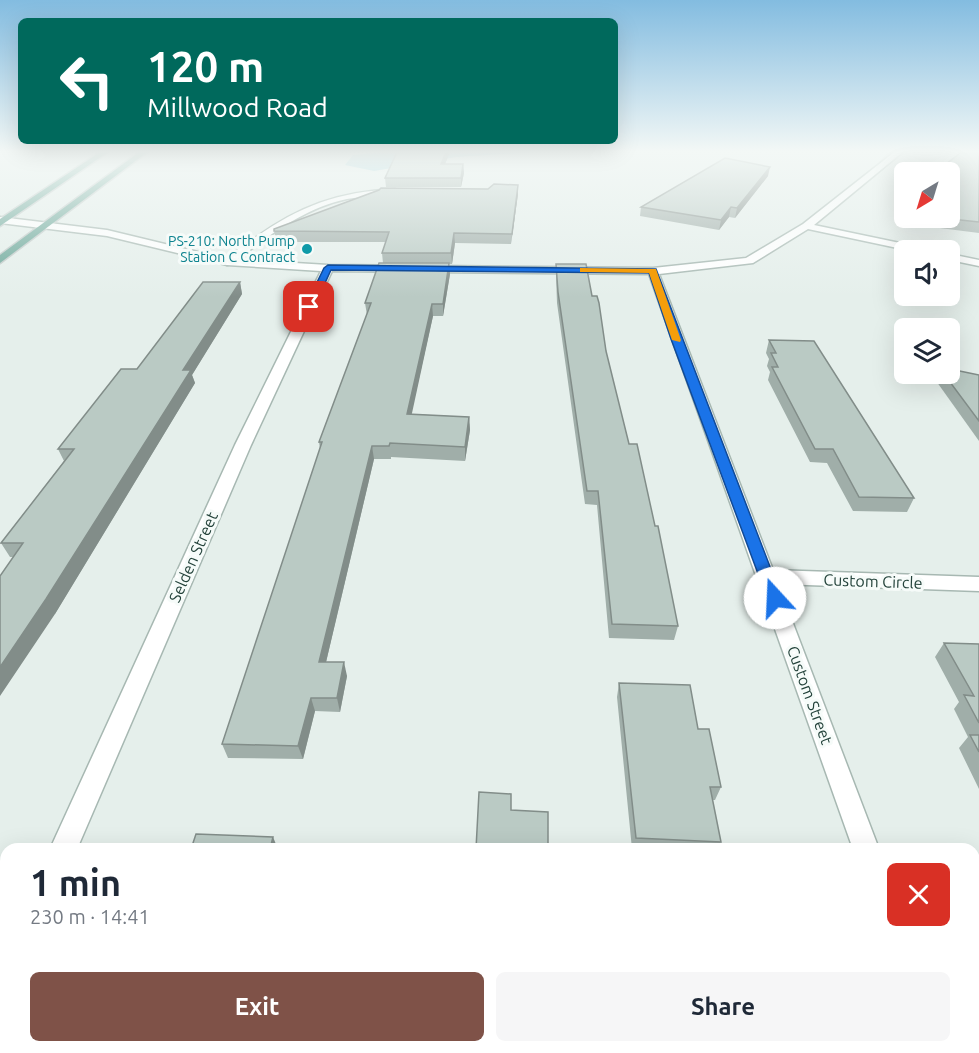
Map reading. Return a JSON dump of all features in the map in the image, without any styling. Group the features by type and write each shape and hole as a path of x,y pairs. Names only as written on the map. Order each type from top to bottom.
{"main road":[{"path":"1,221 34,199"},
{"path":"0,260 80,199"}],"street":[{"path":"227,262 291,216 308,207 334,199"},
{"path":"1,221 107,233 227,262 328,268 653,271 749,261 806,226 840,199"},
{"path":"806,226 894,245"},
{"path":"960,259 979,263"},
{"name":"Selden Street","path":"66,843 243,445 328,268"},
{"name":"Custom Street","path":"653,271 676,339 767,578 864,843"},
{"name":"Custom Circle","path":"767,578 979,584"}],"building":[{"path":"354,199 516,199 512,234 454,233 451,253 382,253 389,232 274,231 274,229"},
{"path":"654,199 744,199 737,208 731,207 721,220 641,207"},
{"path":"960,199 979,199 979,222 960,220"},
{"path":"379,263 449,263 443,304 432,304 407,414 469,417 465,447 390,443 389,446 372,446 319,662 344,662 337,698 311,698 298,746 222,744 322,442 319,442 371,303 365,303"},
{"path":"556,264 586,264 592,296 597,296 606,351 629,444 637,444 655,526 658,526 678,626 612,624 598,491 587,491 558,292"},
{"path":"203,282 240,282 183,370 191,370 46,599 0,667 0,576 23,543 1,543 74,449 58,449 121,369 137,369"},
{"path":"769,340 814,341 914,498 859,497 833,449 815,449 772,367 778,367 771,353 776,353"},
{"path":"960,371 979,375 979,421 951,384 960,384"},
{"path":"944,643 979,644 979,723 964,695 974,696"},
{"path":"619,683 690,685 698,729 709,729 721,787 710,787 721,842 636,838"},
{"path":"970,735 979,735 979,752"},
{"path":"479,792 511,794 511,810 548,812 548,843 476,843"},
{"path":"196,834 273,837 272,843 193,843"}],"slow traffic":[{"path":"583,270 653,271 677,340"}],"place":[{"name":"PS-210: North Pump Station C Contract","path":"307,249"}],"route":[{"path":"309,307 328,268 653,271 676,339 775,598"}]}
